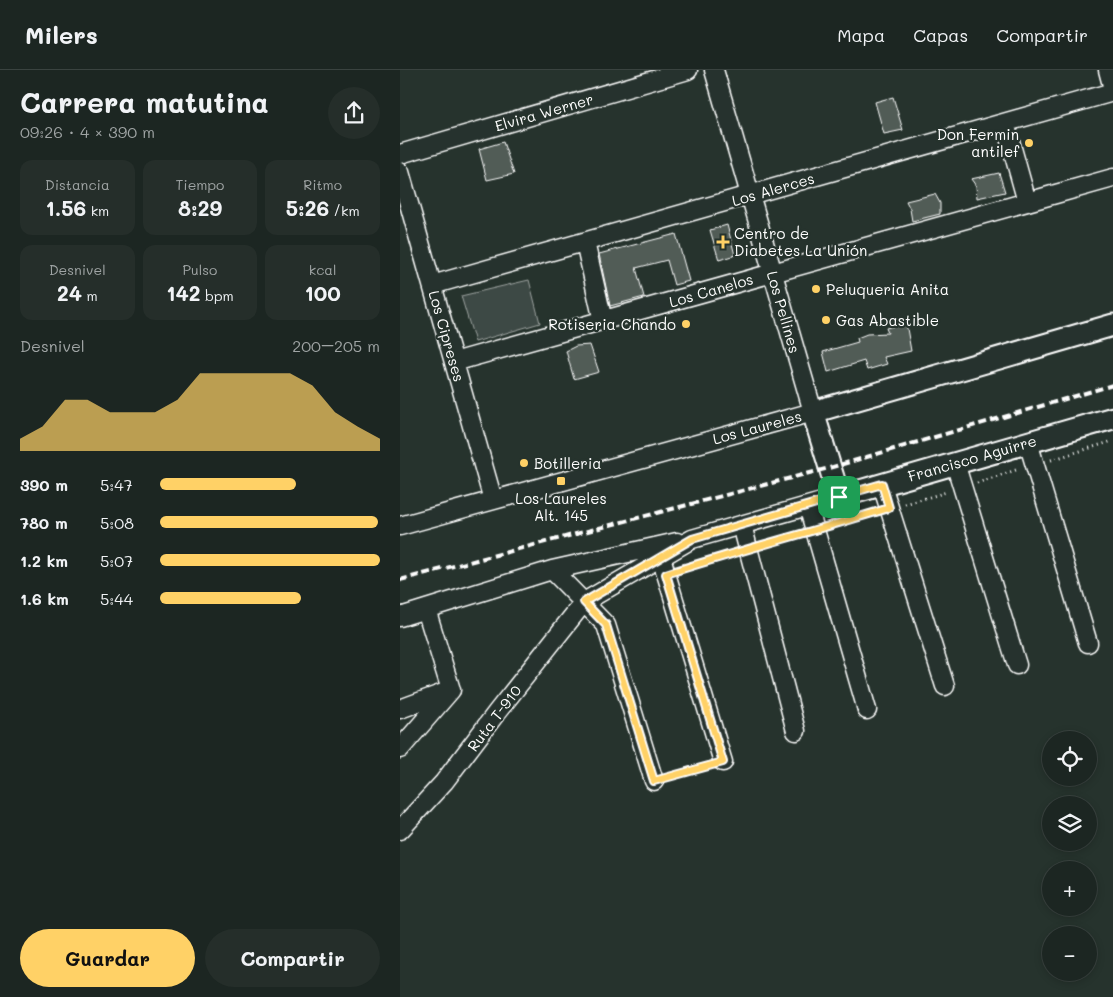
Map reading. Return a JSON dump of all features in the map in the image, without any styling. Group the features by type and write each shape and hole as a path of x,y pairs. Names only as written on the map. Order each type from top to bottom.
{"street":[{"name":"Elvira Werner","path":"400,154 688,70"},
{"name":"Los Pellines","path":"714,70 839,497"},
{"path":"1108,70 1113,90"},
{"name":"Los Alerces","path":"432,285 1005,123 1113,90"},
{"path":"1005,123 1027,202"},
{"name":"Los Cipreses","path":"400,172 494,500"},
{"name":"Los Canelos","path":"454,362 1113,178"},
{"path":"585,242 603,321"},
{"name":"Los Laureles","path":"400,526 813,412 1113,325"},
{"name":"Francisco Aguirre","path":"584,602 663,565 692,539 1113,418"},
{"path":"1028,442 1088,643"},
{"path":"955,463 1017,665"},
{"path":"882,484 945,686"},
{"path":"808,506 867,710"},
{"path":"742,525 796,731"},
{"path":"400,617 552,570 692,539"},
{"path":"663,565 723,762"},
{"path":"552,570 606,625 654,781"},
{"name":"Ruta T-910","path":"400,830 444,782 584,602"},
{"path":"426,609 451,690"},
{"path":"400,709 451,690"},
{"path":"400,748 451,690"}],"path":[{"path":"663,565 748,548 816,531 1113,441"},
{"path":"654,781 723,762"}],"shaded area":[{"path":"529,280 540,323 475,342 461,296"}],"building":[{"path":"893,97 903,130 884,134 875,102"},
{"path":"503,142 514,174 487,180 479,149"},
{"path":"999,173 1005,192 977,198 976,186 971,179"},
{"path":"935,194 940,203 940,214 912,221 910,209 906,201"},
{"name":"Centro de Diabetes La Unión","path":"727,225 735,255 719,260 710,230"},
{"path":"676,234 689,281 674,285 667,260 636,268 644,297 610,306 599,254"},
{"path":"906,323 911,351 884,357 887,364 867,370 864,361 828,372 823,352 858,342 857,338 867,334 888,333 886,328"},
{"path":"590,345 599,372 574,379 566,351 576,346"}],"railway":[{"path":"400,580 829,468 1113,385"}],"place":[{"name":"Don Fermin antilef","path":"1029,143"},
{"name":"Centro de Diabetes La Unión","path":"723,242"},
{"name":"Peluqueria Anita","path":"816,289"},
{"name":"Gas Abastible","path":"826,320"},
{"name":"Rotiseria Chando","path":"686,324"},
{"name":"Botilleria","path":"524,463"},
{"name":"Los Laureles Alt. 145","path":"561,481"}],"route":[{"path":"882,484 889,508 816,531 748,548 666,574 723,762 654,781 606,625 584,602 692,539 839,497 882,484"}]}
